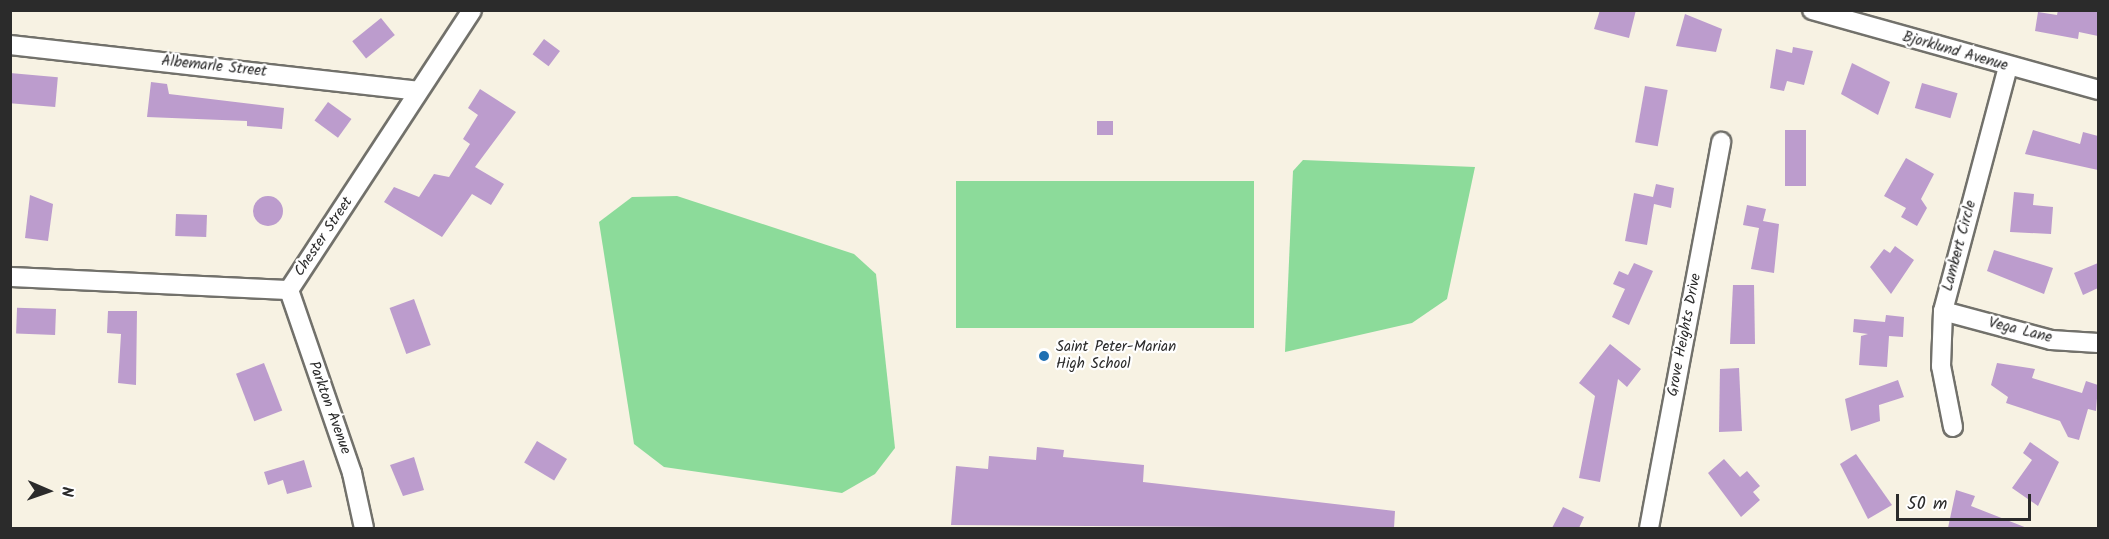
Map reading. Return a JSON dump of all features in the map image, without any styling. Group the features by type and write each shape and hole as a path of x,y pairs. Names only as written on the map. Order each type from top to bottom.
{"street":[{"name":"Chester Street","path":"10,277 289,290 472,10"},
{"name":"Bjorklund Avenue","path":"1812,10 2008,67 2098,90"},
{"name":"Albemarle Street","path":"10,45 417,91"},
{"name":"Lambert Circle","path":"1953,427 1941,366 1942,311 2008,67"},
{"name":"Grove Heights Drive","path":"1649,528 1721,142"},
{"name":"Parkton Avenue","path":"289,290 352,473 364,528"},
{"name":"Vega Lane","path":"1942,311 2051,339 2098,343"}],"green space":[{"path":"1303,160 1475,167 1447,299 1412,323 1285,352 1293,171"},
{"path":"956,181 1254,181 1254,328 956,328"},
{"path":"677,196 854,254 876,274 895,448 875,474 842,493 664,467 634,444 599,222 632,197"}],"building":[{"path":"1600,10 1636,10 1629,38 1594,29"},
{"path":"2058,10 2098,12 2098,36 2079,32 2078,39 2035,31 2038,12 2057,15"},
{"path":"1685,14 1722,29 1716,52 1676,46"},
{"path":"381,18 395,35 366,58 352,41"},
{"path":"544,39 560,51 549,66 533,54"},
{"path":"1793,47 1813,51 1804,85 1787,81 1784,91 1770,88 1776,49 1792,53"},
{"path":"1852,63 1890,82 1878,115 1841,94"},
{"path":"10,73 58,77 55,107 10,103"},
{"path":"151,82 167,84 169,94 284,108 282,129 247,126 247,121 147,117"},
{"path":"1922,83 1958,93 1950,118 1915,108"},
{"path":"1645,86 1668,90 1658,146 1635,142"},
{"path":"480,89 516,112 475,167 504,184 491,205 472,194 442,237 384,202 394,187 419,197 434,174 449,177 470,144 463,139 478,115 468,108"},
{"path":"328,102 351,119 338,138 314,121"},
{"path":"1097,121 1113,121 1113,135 1097,135"},
{"path":"1785,130 1806,130 1806,186 1785,186"},
{"path":"2033,130 2080,144 2083,132 2098,136 2098,170 2025,154"},
{"path":"1906,158 1934,174 1921,199 1927,208 1917,226 1901,217 1906,208 1884,196"},
{"path":"1656,184 1674,188 1671,208 1654,204 1647,245 1625,241 1634,193 1653,197"},
{"path":"2014,192 2034,194 2033,205 2053,207 2051,234 2010,232"},
{"path":"30,195 53,204 48,241 25,238"},
{"path":"268,196 279,200 283,211 279,222 268,226 257,222 253,211 257,200"},
{"path":"1747,205 1766,209 1763,221 1779,224 1774,273 1751,269 1759,228 1743,225"},
{"path":"176,214 207,215 206,237 175,236"},
{"path":"1895,246 1914,260 1891,294 1870,267 1884,249 1890,253"},
{"path":"1994,250 2053,268 2044,294 1987,271"},
{"path":"1634,263 1653,271 1629,325 1612,317 1625,289 1613,284 1619,271 1628,275"},
{"path":"2098,263 2098,288 2083,295 2074,273"},
{"path":"1733,285 1754,285 1755,344 1730,344"},
{"path":"414,299 431,345 406,354 390,308"},
{"path":"17,308 56,309 55,335 16,334"},
{"path":"108,311 137,311 136,385 118,383 121,334 107,333"},
{"path":"1886,315 1904,317 1903,337 1889,336 1887,367 1859,365 1861,336 1868,334 1853,332 1854,319 1885,322"},
{"path":"1610,344 1641,369 1627,387 1618,379 1600,482 1579,478 1595,396 1579,383"},
{"path":"264,363 282,411 254,421 236,374"},
{"path":"1997,363 2035,369 2032,378 2082,393 2086,381 2098,385 2096,411 2088,409 2079,440 2068,437 2060,421 2006,403 2008,397 1991,385"},
{"path":"1739,368 1742,431 1719,432 1720,369"},
{"path":"1898,380 1904,397 1879,405 1880,421 1851,431 1845,399"},
{"path":"537,441 567,459 554,480 524,462"},
{"path":"2030,442 2059,462 2038,506 2012,488 2032,460 2023,453"},
{"path":"1037,447 1064,450 1063,457 1144,465 1143,482 1395,511 1394,528 951,525 956,466 988,469 989,456 1036,460"},
{"path":"1856,454 1892,505 1868,519 1840,464"},
{"path":"414,457 424,490 403,496 390,465"},
{"path":"1724,459 1740,477 1747,471 1760,486 1753,492 1760,500 1741,517 1708,473"},
{"path":"304,460 312,487 287,494 283,480 268,485 264,472"},
{"path":"1956,490 1975,496 1971,506 2027,528 1948,528"},
{"path":"1563,507 1584,517 1579,528 1552,528"}],"place":[{"name":"Saint Peter-Marian High School","path":"1044,356"}]}
